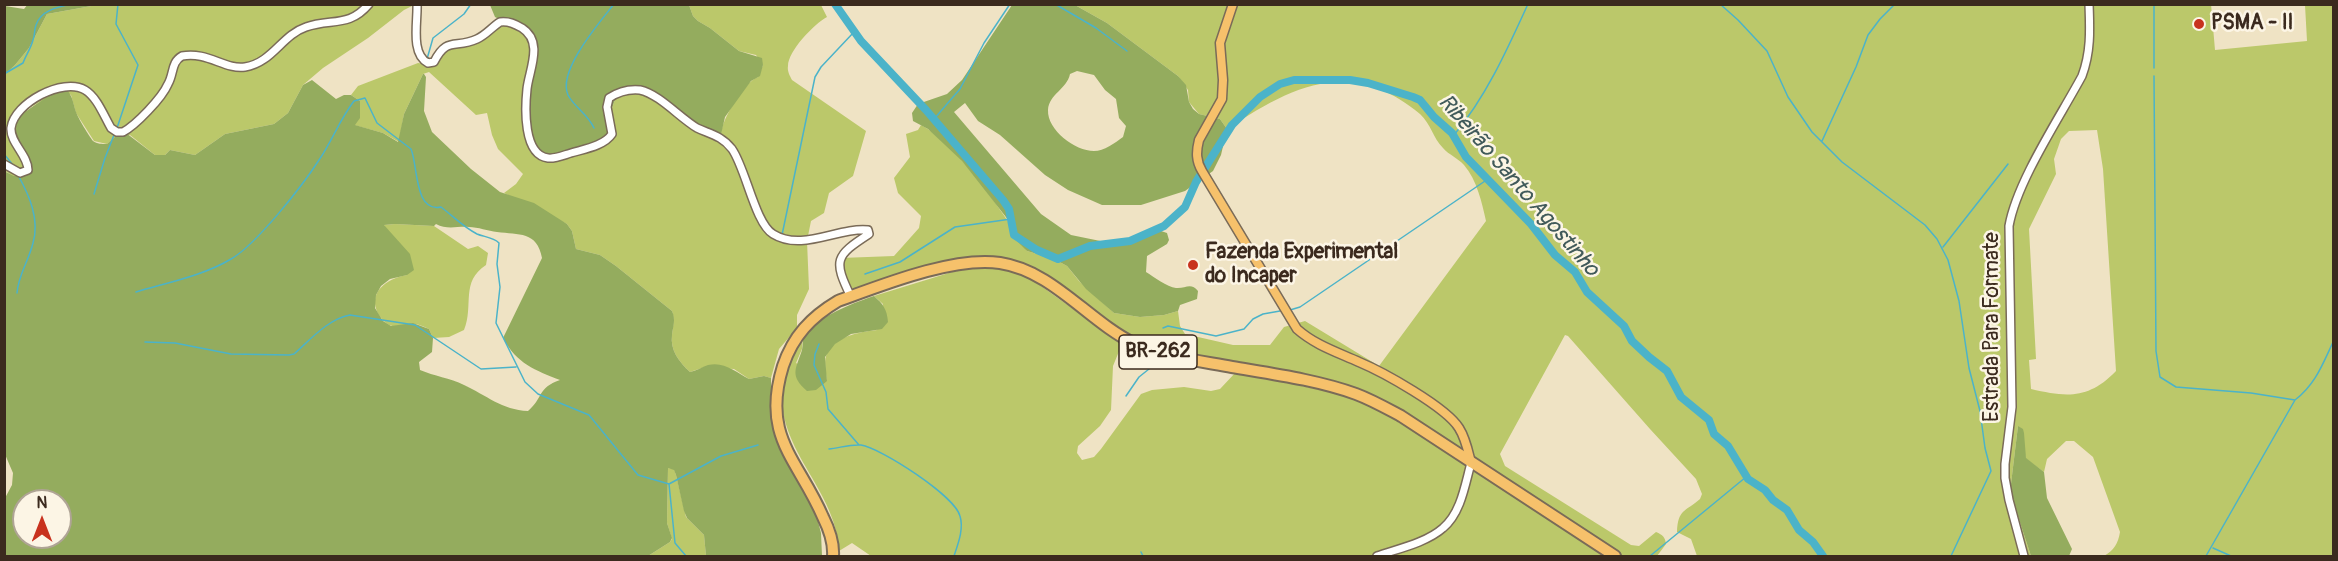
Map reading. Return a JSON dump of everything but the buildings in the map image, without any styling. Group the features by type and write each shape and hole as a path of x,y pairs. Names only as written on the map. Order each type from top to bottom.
{"highway":[{"name":"BR-262","path":"833,556 829,530 820,509 780,437 776,419 777,394 786,357 798,334 823,310 851,297 963,263 1000,263 1017,267 1047,282 1135,344 1162,353 1298,379 1354,393 1401,416 1615,556"}],"main road":[{"path":"1233,4 1220,43 1222,99 1197,147 1197,159 1207,181 1298,329 1315,342 1387,376 1448,417 1460,429 1468,447 1471,463"}],"street":[{"path":"4,164 20,172 28,170 27,163 12,134 13,122 16,114 26,105 54,88 67,86 87,91 111,128 117,132 123,132 152,107 169,83 174,63 182,56 205,56 246,67 271,55 299,30 307,26 354,19 369,4"},
{"path":"417,4 418,49 422,59 428,63 434,62 438,52 445,46 478,39 500,22 511,23 525,31 534,47 526,91 526,122 530,143 540,156 553,158 605,142 612,134 607,107 609,98 624,91 643,91 697,128 722,138 727,143 740,164 760,215 772,233 786,238 808,239 868,231 868,234 846,249 840,262 840,272 851,297"},
{"name":"Estrada Para Formate","path":"2024,556 2005,478 2012,407 2009,226 2013,209 2029,173 2082,76 2088,59 2090,42 2089,4"},
{"path":"1377,556 1426,538 1443,528 1457,508 1471,463"}],"green space":[{"path":"28,4 97,5 47,14 29,48 5,74 5,6 24,9"},
{"path":"2211,4 2215,50 2307,41 2305,5 2333,5 2333,556 2104,556 2115,546 2120,532 2093,457 2074,441 2066,441 2047,459 2044,472 2026,459 2018,426 2010,492 2031,556 1697,556 1691,539 1677,532 1681,515 1700,499 1702,494 1696,479 1565,335 1500,454 1505,466 1631,545 1639,546 1656,532 1665,540 1666,544 1657,556 1623,556 1383,403 1138,342 998,259 861,291 849,287 842,280 841,258 894,256 919,228 921,216 898,193 894,178 910,157 906,134 918,130 921,125 935,134 965,164 994,200 1027,251 1054,259 1067,266 1079,281 1114,313 1140,317 1178,311 1180,326 1185,334 1233,345 1270,345 1284,327 1305,321 1379,366 1486,221 1469,171 1440,144 1420,114 1394,96 1370,86 1346,82 1322,84 1275,100 1227,129 1220,119 1199,114 1189,102 1188,90 1178,76 1107,23 1075,5","holes":["2097,130 2103,169 2116,371 2086,392 2055,394 2031,389 2029,360 2036,359 2029,229 2056,174 2054,159 2061,139 2069,131"]},
{"path":"97,5 424,6 412,6 404,10 368,38 323,68 303,85 288,113 274,124 225,134 195,155 170,150 165,155 155,155 130,135 115,138 107,144 94,141 76,113 71,95 62,90 27,109 25,175 13,176 5,171 4,74 29,48 47,14"},
{"path":"490,5 689,5 693,16 698,21 739,51 762,58 763,65 760,76 751,81 725,117 720,139 640,90 616,97 611,111 613,126 607,139 555,158 537,152 527,120 534,49 526,33 495,17"},
{"path":"689,5 821,5 827,17 809,32 792,53 789,60 789,73 792,80 866,131 853,176 829,193 824,213 811,221 807,241 809,289 797,315 797,328 779,349 771,378 764,376 749,379 734,369 705,367 690,372 679,360 672,346 674,320 672,311 600,255 576,249 572,231 567,224 504,193 516,184 523,174 498,149 487,113 476,115 429,72 423,74 404,114 399,142 383,133 354,125 360,101 351,95 358,86 418,63 426,64 440,52 464,44 500,20 527,33 611,111 616,97 640,90 721,134 725,119 735,102 746,86 758,77 763,65 756,55 739,51 698,21 693,16"},
{"path":"1012,5 1075,5 1107,23 1178,76 1186,85 1189,102 1193,109 1199,114 1220,119 1227,129 1221,155 1213,171 1185,191 1141,205 1102,205 1068,190 1045,175 1000,135 978,121 965,103 954,112 1041,214 1071,235 1115,244 1158,230 1167,233 1169,240 1167,244 1147,256 1146,272 1172,287 1195,288 1198,291 1197,299 1180,305 1178,311 1164,315 1140,317 1114,313 1086,289 1067,266 1054,259 1027,251 1016,240 1009,221 962,161 928,129 913,121 912,113 918,104 947,94 962,80","holes":["1077,71 1094,75 1105,90 1116,99 1119,118 1126,126 1123,137 1098,151 1079,147 1064,138 1052,125 1048,110 1051,100 1065,84 1070,74"]},
{"path":"424,74 426,77 424,111 432,132 471,169 500,192 534,203 567,224 572,231 576,249 600,255 672,311 674,320 672,346 679,360 690,372 714,364 730,368 749,379 764,376 771,378 771,411 775,432 813,502 821,533 822,556 706,556 704,535 687,518 676,475 674,470 668,468 667,523 672,538 670,542 648,556 5,556 5,498 12,485 13,473 4,452 4,171 14,176 25,175 25,164 14,130 15,124 23,113 50,95 67,90 79,118 93,141 107,144 120,133 126,133 155,155 165,155 170,150 195,155 225,134 274,124 288,113 303,85 312,80 336,99 344,95 351,95 360,101 360,118 355,125 383,133 398,142 404,114","holes":["436,224 520,234 531,239 540,249 542,258 503,338 514,354 527,365 560,380 548,386 528,411 502,405 459,383 420,370 419,362 432,352 433,338 429,329 413,323 391,326 383,321 375,308 376,295 381,286 390,279 407,275 414,270 410,254 384,225 434,226"]},
{"path":"384,225 434,226 468,249 478,246 488,253 486,265 478,272 470,286 464,330 449,337 433,338 429,329 423,326 413,324 392,326 379,315 375,300 377,293 392,279 407,275"},
{"path":"980,267 1012,271 1030,278 1122,344 1113,366 1111,410 1100,426 1078,446 1077,453 1082,460 1094,457 1141,394 1152,390 1184,387 1211,391 1220,389 1236,372 1335,393 1381,409 1612,556 871,556 852,543 839,551 835,527 826,504 803,463 785,419 781,394 788,358 803,334 802,349 796,363 827,381 825,358 830,349 848,336 877,330 883,304 874,296 952,272"},
{"path":"874,296 884,307 888,322 882,329 851,334 835,344 825,357 827,381 816,390 807,391 796,376 803,334 836,311"},
{"path":"2018,426 2023,429 2024,433 2026,458 2044,472 2047,498 2072,549 2069,556 2031,556 2010,492"},
{"path":"668,468 674,469 686,517 704,535 706,556 648,556 672,539 667,523"}],"waterway":[{"path":"4,74 23,63 32,43 38,20 51,10 72,4"},
{"path":"117,128 138,65 116,24 118,4"},
{"path":"427,59 433,38 464,14 471,4"},
{"path":"594,128 568,95 566,85 574,60 590,34 614,4"},
{"name":"Ribeirão Santo Agostinho","path":"835,4 861,41 926,110 1003,200 1009,209 1014,235 1037,250 1058,259 1090,246 1130,241 1164,226 1185,207 1196,182 1232,125 1260,97 1280,84 1294,80 1350,80 1368,83 1420,100 1452,133 1466,157 1531,224 1555,255 1575,272 1587,292 1624,326 1632,341 1667,371 1681,397 1709,420 1714,434 1728,446 1748,479 1765,490 1773,500 1787,510 1799,530 1813,542 1823,556"},
{"path":"934,119 960,89 984,43 1010,4"},
{"path":"1055,4 1096,28 1127,51"},
{"path":"1454,135 1486,89 1528,4"},
{"path":"1720,4 1767,51 1788,97 1812,132 1842,162 1925,225 1937,239 1948,260 1959,301 1969,368 1991,471 1951,556"},
{"path":"1822,141 1868,35 1895,4"},
{"path":"2154,4 2154,68"},
{"path":"2332,4 2334,8"},
{"path":"782,235 815,77 821,67 854,32"},
{"path":"2154,76 2156,351 2160,377 2176,387 2251,393 2295,400"},
{"path":"136,292 209,270 241,252 266,228 302,184 324,153 354,101 365,98 377,123 411,149 418,186 426,203 432,207 441,207 472,231 499,243 497,264 500,287 496,323 525,382 538,394 589,415 638,475 669,484 721,456 758,445"},
{"path":"94,194 114,135"},
{"path":"4,154 13,165"},
{"path":"1943,247 2008,164"},
{"path":"17,293 19,280 35,234 34,216 18,175"},
{"path":"1290,310 1300,307 1488,179"},
{"path":"865,274 900,262 955,227 1011,219"},
{"path":"1163,328 1168,326 1216,336 1244,329 1253,319 1263,314 1280,311"},
{"path":"145,342 175,343 231,354 289,355 294,354 327,325 350,315 415,325 481,369 516,367"},
{"path":"2206,556 2295,400 2318,373 2334,340"},
{"path":"819,344 814,365 826,392 828,409 859,445"},
{"path":"1126,396 1139,377 1154,365"},
{"path":"829,449 857,445 871,448 916,474 945,497 955,507 961,521 960,536 954,556"},
{"path":"1650,556 1746,477"},
{"path":"669,484 675,543 686,556"},
{"path":"2213,548 2231,556"},
{"path":"1141,552 1143,556"}],"place":[{"name":"PSMA - II","path":"2199,24"},
{"name":"Fazenda Experimental do Incaper","path":"1193,265"}]}
